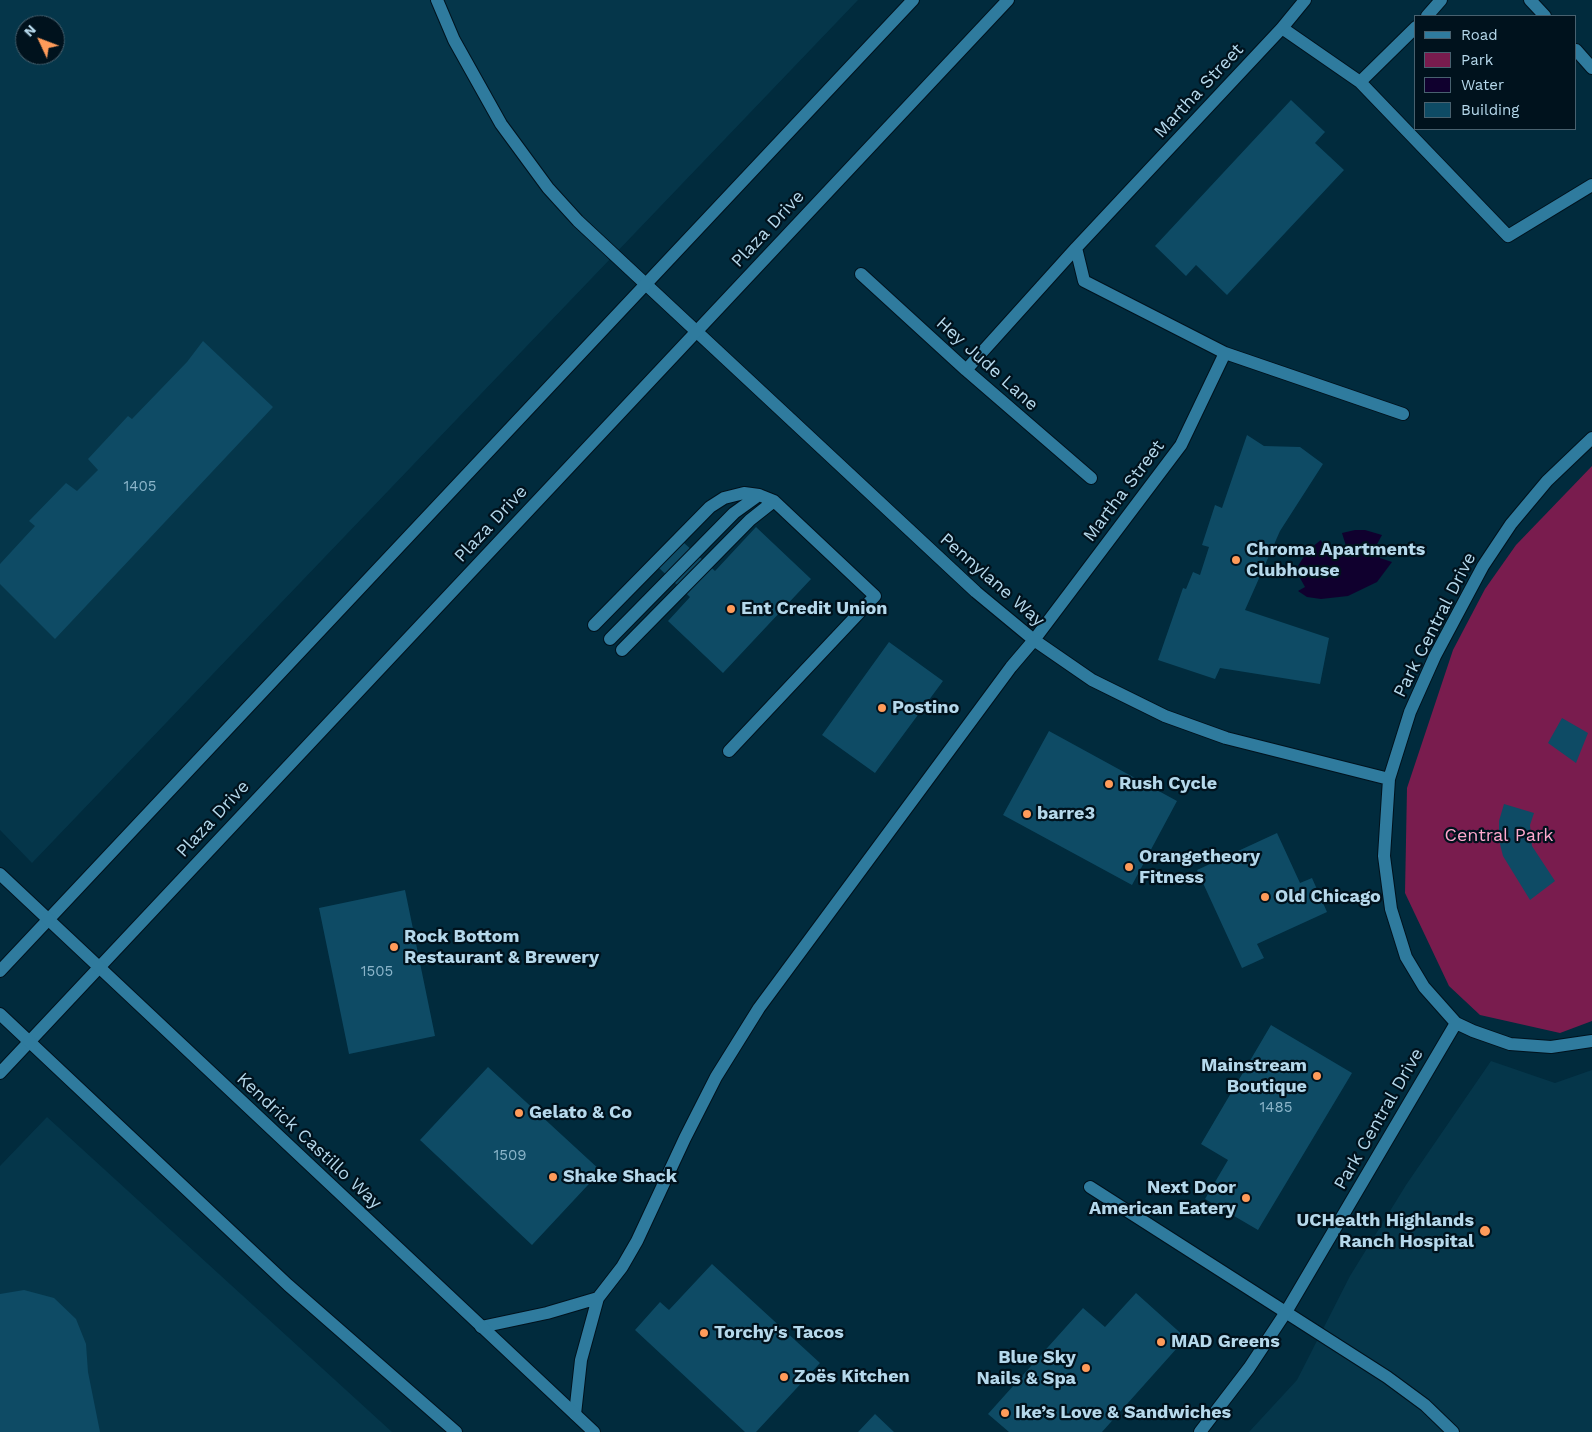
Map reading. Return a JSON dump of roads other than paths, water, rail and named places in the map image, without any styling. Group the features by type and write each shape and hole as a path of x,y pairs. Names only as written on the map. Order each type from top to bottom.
{"street":[{"name":"Pennylane Way","path":"437,0 454,40 478,86 518,148 548,188 578,221 976,592 1034,640 1092,680 1172,719 1244,743 1389,779"},
{"path":"0,971 913,0"},
{"name":"Plaza Drive","path":"0,1073 1008,0"},
{"name":"Martha Street","path":"966,370 1076,248 1282,28 1304,0"},
{"path":"1427,15 1441,0"},
{"path":"1530,0 1544,15"},
{"path":"1282,28 1360,82 1508,236 1592,185"},
{"path":"1360,82 1414,29"},
{"path":"1577,51 1592,68"},
{"path":"1076,248 1084,282 1225,353 1403,414"},
{"name":"Hey Jude Lane","path":"861,274 966,370 1091,478"},
{"name":"Martha Street","path":"598,1298 622,1267 637,1241 699,1108 749,1023 1006,674 1034,640 1181,445 1225,353"},
{"name":"Park Central Drive","path":"1592,438 1538,490 1510,524 1483,566 1449,627 1421,685 1404,730 1389,779 1384,856 1396,926 1413,972 1456,1023 1510,1044 1551,1047 1592,1041"},
{"path":"594,624 710,507 724,498 744,493 759,495 774,501 875,596 729,751"},
{"path":"610,639 734,513 759,495"},
{"path":"622,650 750,520 774,501"},
{"name":"Kendrick Castillo Way","path":"0,874 594,1432"},
{"path":"0,1014 288,1285 456,1432"},
{"name":"Park Central Drive","path":"1200,1432 1249,1368 1286,1312 1456,1023"},
{"path":"1090,1187 1387,1377 1425,1405 1453,1432"},
{"path":"481,1326 547,1313 598,1298"},
{"path":"576,1414 581,1360 598,1298"}],"water":[{"path":"1365,530 1382,535 1376,546 1380,552 1380,558 1392,562 1377,582 1348,596 1321,599 1307,597 1298,591 1305,587 1300,578 1293,574 1308,550 1321,540 1327,553 1346,546 1342,533"}],"place":[{"name":"Chroma Apartments Clubhouse","path":"1236,560"},
{"name":"Ent Credit Union","path":"731,609"},
{"name":"Postino","path":"882,708"},
{"name":"Rush Cycle","path":"1109,784"},
{"name":"barre3","path":"1027,814"},
{"name":"Orangetheory Fitness","path":"1129,867"},
{"name":"Old Chicago","path":"1265,897"},
{"name":"Rock Bottom Restaurant & Brewery","path":"394,947"},
{"name":"Mainstream Boutique","path":"1317,1076"},
{"name":"Gelato & Co","path":"519,1113"},
{"name":"Shake Shack","path":"553,1177"},
{"name":"Next Door American Eatery","path":"1246,1198"},
{"name":"UCHealth Highlands Ranch Hospital","path":"1485,1231"},
{"name":"Torchy's Tacos","path":"704,1333"},
{"name":"MAD Greens","path":"1161,1342"},
{"name":"Blue Sky Nails & Spa","path":"1086,1368"},
{"name":"Zoës Kitchen","path":"784,1377"},
{"name":"Ike’s Love & Sandwiches","path":"1005,1413"}],"park label":[{"name":"Central Park","path":"1499,836"}]}
